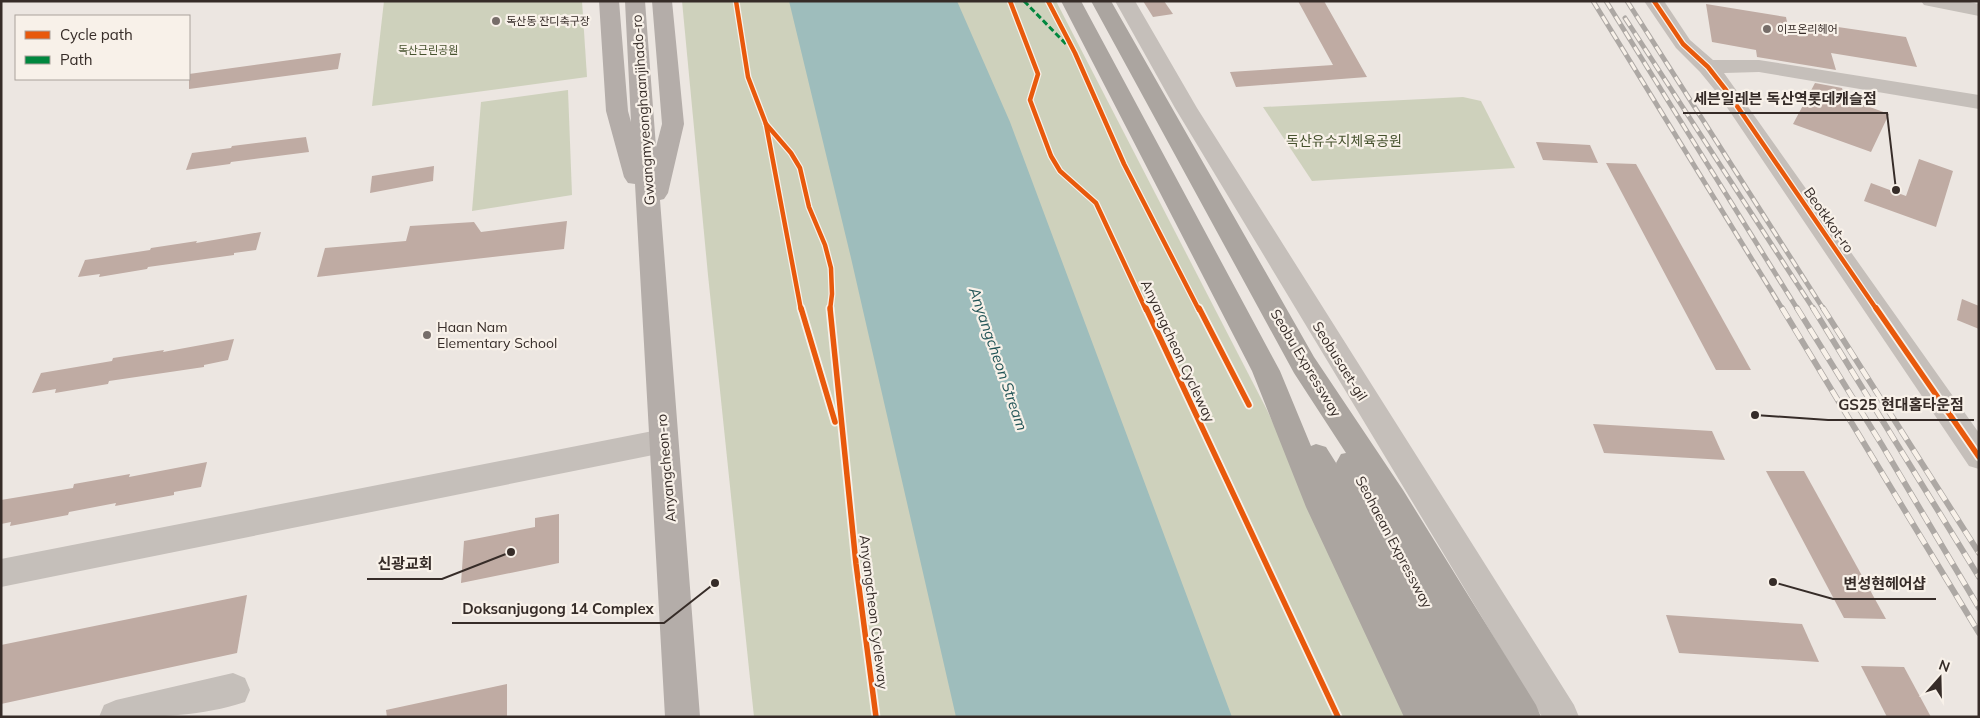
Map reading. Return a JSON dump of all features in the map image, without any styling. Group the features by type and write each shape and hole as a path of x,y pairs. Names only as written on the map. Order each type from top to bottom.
{"highway":[{"path":"1071,1 1266,371 1321,507 1422,717"},
{"name":"Seobu Expressway","path":"1101,1 1304,365 1392,499 1524,717"},
{"name":"Seohaean Expressway","path":"1304,365 1370,502 1489,717"},
{"name":"Seohaean Expressway","path":"1266,371 1346,509 1456,717"}],"main road":[{"path":"609,1 617,111 650,219"},
{"name":"Gwangmyeonghaanjihado-ro","path":"635,1 650,219"},
{"path":"650,219 672,124 662,1"},
{"name":"Anyangcheon-ro","path":"650,219 663,441 671,528 683,717"}],"street":[{"name":"Seobusaet-gil","path":"1125,1 1186,108 1279,262 1562,717"},
{"name":"Beotkkot-ro","path":"1654,1 1683,44 1708,67 1979,457"},
{"path":"1931,1 1979,10"},
{"path":"1708,67 1759,66 1979,102"},
{"path":"1,573 663,441"},
{"path":"116,717 233,690"}],"green space":[{"name":"독산근린공원","path":"384,1 582,1 587,77 372,106"},
{"path":"682,1 1056,1 1267,410 1411,717 754,717 708,275"},
{"path":"568,90 572,195 472,211 481,102"},
{"name":"독산유수지체육공원","path":"1463,97 1481,101 1515,168 1312,181 1263,107"}],"water":[{"name":"Anyangcheon Stream","path":"789,1 957,1 1010,122 1232,717 956,717 851,258"}],"building":[{"path":"1143,1 1164,1 1173,14 1153,17"},
{"path":"1298,1 1324,1 1367,77 1236,87 1230,72 1333,65"},
{"path":"1706,4 1786,17 1788,27 1833,33 1831,26 1906,37 1917,67 1831,53 1836,70 1757,57 1756,50 1712,42"},
{"path":"341,53 338,69 189,89 190,74"},
{"path":"1815,83 1842,88 1845,98 1889,114 1871,152 1793,124"},
{"path":"306,137 309,152 186,170 192,153"},
{"path":"1536,142 1590,145 1598,163 1543,160"},
{"path":"1919,159 1953,171 1936,227 1864,201 1871,183 1906,196"},
{"path":"1606,163 1636,164 1751,370 1716,370"},
{"path":"434,166 433,181 370,193 372,176"},
{"path":"567,221 564,249 317,277 325,248 406,241 410,226 474,222 481,232"},
{"path":"261,232 256,250 234,253 234,255 148,267 147,269 99,277 100,274 78,277 85,260"},
{"path":"1962,299 1979,306 1979,329 1957,320"},
{"path":"234,339 228,360 204,365 204,367 109,381 108,384 55,393 56,389 32,393 41,373 112,361 113,358 164,350 163,352"},
{"path":"1593,424 1712,431 1725,460 1604,453"},
{"path":"207,462 201,487 174,492 174,495 115,506 116,503 69,512 68,515 10,526 11,522 1,524 1,500 73,488 74,484 130,474 129,477"},
{"path":"1766,471 1804,471 1886,619 1844,618"},
{"path":"559,514 559,563 461,583 464,541 535,527 535,518"},
{"path":"247,595 237,653 1,704 1,645"},
{"path":"1666,615 1802,624 1819,662 1679,653"},
{"path":"1861,666 1904,667 1931,717 1887,717"},
{"path":"507,684 507,717 387,717 386,710"}],"railway":[{"path":"1593,1 1783,310"},
{"path":"1606,1 1798,310"},
{"path":"1627,1 1824,310"},
{"path":"1625,18 1814,310"},
{"path":"1782,308 1979,633"},
{"path":"1797,308 1882,445 1979,608"},
{"path":"1813,308 1979,577"},
{"path":"1823,308 1979,553"}],"marked path":[{"path":"1024,1 1066,44"}],"cycle path":[{"path":"736,1 748,77 766,124 798,299 835,422"},
{"name":"Anyangcheon Cycleway","path":"1010,1 1038,74 1030,100 1051,156 1060,171 1096,203 1338,717"},
{"path":"1048,1 1075,53 1124,164 1249,405"},
{"path":"1654,1 1683,44 1708,67 1726,90 1979,457"},
{"name":"Anyangcheon Cycleway","path":"766,124 798,163 809,207 829,256 833,280 830,309 840,411 856,564 876,717"}],"place":[{"name":"독산동 잔디축구장","path":"496,21"},
{"name":"이프온리헤어","path":"1767,29"},
{"name":"세븐일레븐 독산역롯데캐슬점","path":"1896,190"},
{"name":"Haan Nam Elementary School","path":"427,335"},
{"name":"GS25 현대홈타운점","path":"1755,415"},
{"name":"신광교회","path":"511,552"},
{"name":"변성현헤어샵","path":"1773,582"},
{"name":"Doksanjugong 14 Complex","path":"715,583"}]}
